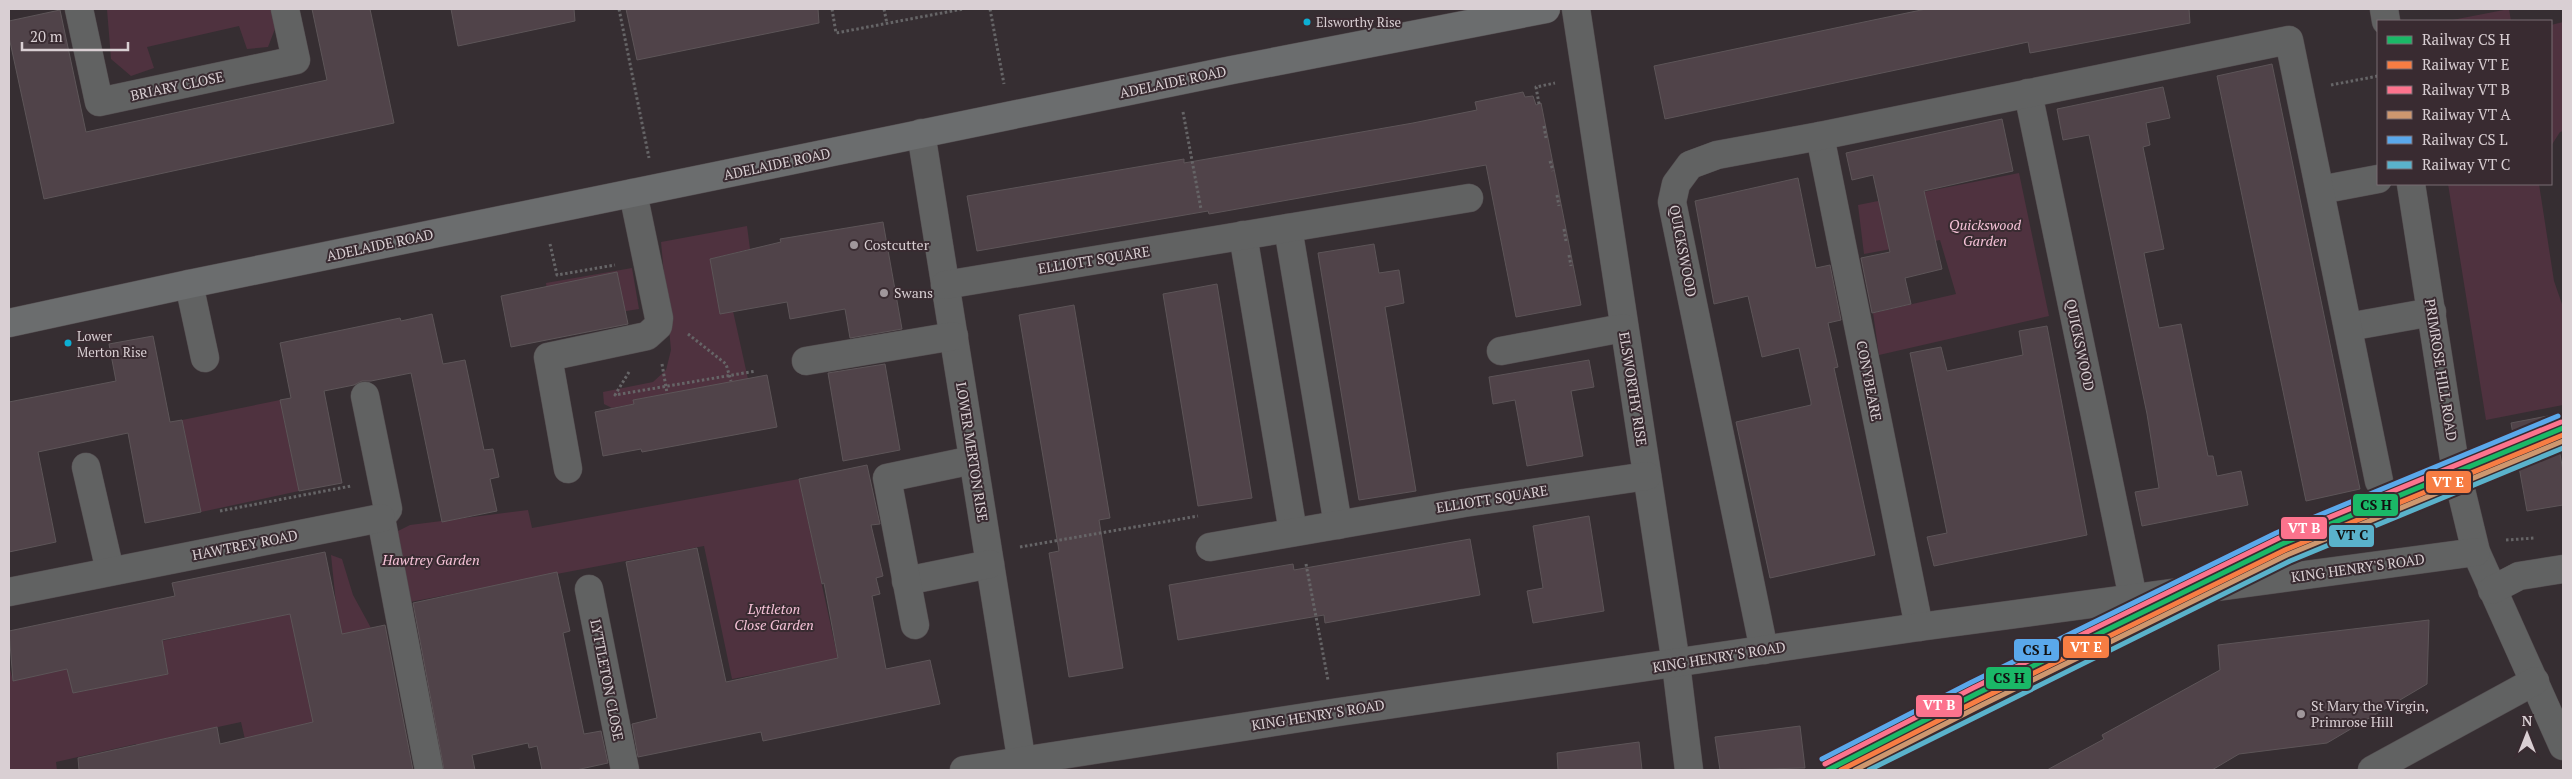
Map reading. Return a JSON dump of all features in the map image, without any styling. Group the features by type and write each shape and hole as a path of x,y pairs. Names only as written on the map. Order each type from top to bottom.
{"main road":[{"name":"ADELAIDE ROAD","path":"9,323 921,133 1546,9"}],"street":[{"name":"BRIARY CLOSE","path":"79,9 99,102 296,60 285,9"},
{"name":"ELSWORTHY RISE","path":"1576,9 1623,328 1676,664 1689,770"},
{"name":"QUICKSWOOD","path":"1764,650 1672,202 1676,184 1690,165 1716,154 1820,136 2290,40 2301,92"},
{"path":"2301,92 2379,481"},
{"name":"QUICKSWOOD","path":"2028,93 2132,598"},
{"name":"LOWER MERTON RISE","path":"921,133 1022,766"},
{"name":"CONYBEARE","path":"1820,136 1919,627"},
{"path":"2320,190 2377,179"},
{"name":"PRIMROSE HILL ROAD","path":"2411,185 2455,465 2476,552 2563,746"},
{"path":"568,469 548,357 650,328 644,191"},
{"name":"ELLIOTT SQUARE","path":"945,285 1469,198"},
{"path":"1288,228 1338,525"},
{"path":"1244,235 1297,532"},
{"path":"189,284 205,358"},
{"path":"2348,327 2432,312"},
{"path":"1501,351 1623,328"},
{"path":"806,361 954,336"},
{"path":"365,396 388,509 380,518 429,770"},
{"path":"914,625 887,478 973,460"},
{"path":"86,467 110,571"},
{"name":"ELLIOTT SQUARE","path":"1210,546 1464,503 1647,476"},
{"name":"HAWTREY ROAD","path":"9,592 380,518"},
{"name":"KING HENRY'S ROAD","path":"964,770 1022,766 1339,712 1919,627 2476,552"},
{"path":"906,581 989,558"},
{"path":"2492,590 2519,576 2563,568"},
{"name":"LYTTLETON CLOSE","path":"589,589 625,770"},
{"path":"2372,770 2535,682"}],"path":[{"path":"619,9 644,191"},
{"path":"832,9 836,33 963,9"},
{"path":"884,9 887,24"},
{"path":"990,9 1010,116"},
{"path":"2301,92 2377,76"},
{"path":"1536,87 1539,104"},
{"path":"1183,112 1207,242"},
{"path":"1544,126 1546,138"},
{"path":"1550,161 1553,171"},
{"path":"1557,195 1559,206"},
{"path":"543,211 557,275 621,264"},
{"path":"1564,229 1566,241"},
{"path":"1569,255 1571,266"},
{"path":"731,382 729,374 726,364 682,330 650,328 638,357 615,395 729,374 756,371"},
{"path":"2379,481 2455,465"},
{"path":"220,511 382,480"},
{"path":"989,558 1204,515 1210,546"},
{"path":"1297,532 1324,669 1339,712"}],"green space":[{"path":"107,9 274,9 278,21 268,47 247,49 239,26 147,47 154,68 131,76 111,59"},
{"path":"2509,9 2511,20 2452,20"},
{"path":"2563,22 2563,131 2560,132 2552,144 2552,25"},
{"name":"Quickswood Garden","path":"2019,173 2049,316 1879,355 1873,313 1956,294 1940,240 1864,254 1858,205"},
{"path":"2448,185 2539,185 2554,281 2563,307 2563,405 2486,420"},
{"path":"747,226 750,249 710,259 720,313 733,311 748,379 633,400 634,404 612,408 604,404 603,392 653,382 666,370 671,350 661,242"},
{"path":"632,268 639,309 620,312 548,301 546,283"},
{"path":"280,400 299,491 201,512 182,420"},
{"name":"Lyttleton Close Garden","path":"799,479 838,659 732,679 704,546 410,602 389,543 398,531 410,525 528,510 532,528"},
{"path":"331,555 342,559 353,595 371,628 297,644 304,678 386,707 266,734 274,770 252,770 241,722 158,740 142,768 136,744 56,762 57,770 9,770 9,665 13,681 67,669 73,693 106,686 91,614 118,607 133,681 168,674 162,641 336,604"}],"building":[{"path":"312,9 370,9 394,123 44,199 9,37 9,21 60,10 86,132 327,80"},
{"path":"451,9 574,9 575,21 458,46"},
{"path":"626,9 818,9 819,23 637,60"},
{"path":"1926,9 2189,9 2190,23 2030,53 2028,42 1665,119 1654,66"},
{"path":"2272,64 2360,489 2306,501 2217,76"},
{"path":"2163,87 2170,118 2146,123 2150,145 2143,147 2164,249 2144,253 2159,328 2181,324 2208,456 2213,456 2217,476 2241,471 2248,505 2142,526 2135,492 2159,488 2147,414 2089,135 2063,140 2057,109"},
{"path":"1523,92 1525,97 1533,96 1536,105 1541,103 1581,305 1516,317 1486,165 1209,214 1208,211 977,251 967,196 1184,159 1184,163 1413,123 1477,110 1475,102"},
{"path":"2002,119 2013,171 1924,191 1942,269 1905,278 1911,304 1872,313 1861,258 1890,252 1873,175 1852,180 1846,153"},
{"path":"1798,178 1816,268 1830,265 1841,320 1828,323 1838,367 1834,368 1875,555 1770,578 1736,422 1811,405 1811,402 1799,348 1762,357 1748,296 1714,304 1695,201"},
{"path":"883,222 902,329 850,338 845,309 790,319 787,302 720,314 710,259 781,242 780,239"},
{"path":"1374,244 1379,273 1399,270 1404,303 1385,307 1416,491 1359,500 1318,253"},
{"path":"617,272 628,324 511,347 501,296"},
{"path":"1217,284 1252,498 1198,506 1163,294"},
{"path":"1074,305 1110,518 1099,520 1123,668 1069,677 1049,553 1059,551 1019,315"},
{"path":"432,314 443,364 465,360 484,450 493,449 499,477 490,479 497,511 442,522 411,373 362,381 354,385 324,391 342,483 299,491 280,400 291,398 280,343 400,318 401,321"},
{"path":"2047,326 2087,535 1934,566 1927,537 1947,533 1910,353 1941,347 1947,371 2023,355 2019,331"},
{"path":"153,336 170,422 182,420 201,512 145,523 128,433 38,452 56,542 9,552 9,402 116,381 109,344"},
{"path":"1589,360 1594,387 1571,391 1583,456 1527,466 1515,400 1493,404 1489,377"},
{"path":"885,364 900,450 843,461 828,373"},
{"path":"767,375 777,427 642,452 641,449 603,456 595,412 634,404 633,400"},
{"path":"2553,415 2563,471 2563,505 2527,511 2511,423"},
{"path":"867,465 880,524 871,525 883,576 876,578 880,594 872,596 886,669 930,660 940,704 763,741 761,732 638,757 632,724 657,718 626,562 697,548 726,682 838,658 824,583 822,584 799,479"},
{"path":"1589,516 1604,611 1533,623 1527,591 1543,588 1533,526"},
{"path":"1470,539 1480,595 1325,623 1324,615 1178,640 1169,585 1293,564 1294,570"},
{"path":"325,552 342,634 385,625 413,770 79,770 78,758 217,727 220,744 313,722 290,614 162,640 168,674 73,693 67,669 13,681 9,631 175,596 172,583"},
{"path":"557,572 570,631 563,633 584,734 601,731 608,763 576,770 542,770 537,746 529,748 528,743 472,755 475,770 444,770 413,603"},
{"name":"St Mary the Virgin, Primrose Hill","path":"2429,620 2427,684 2327,743 2239,754 2212,770 2047,770 2104,739 2102,735 2220,670 2218,645"},
{"path":"1800,726 1805,768 1720,770 1715,737"},
{"path":"1639,742 1642,770 1558,770 1557,753"}],"transit line":[{"path":"1822,759 1970,683 2276,533 2558,416"},
{"path":"1825,764 1973,688 2279,538 2561,422"},
{"path":"1828,770 1976,694 2282,544 2563,428"},
{"path":"1841,770 2285,550 2563,435"},
{"path":"1855,770 1982,705 2287,555 2563,441"},
{"path":"1869,770 2290,561 2563,448"}],"place":[{"name":"Elsworthy Rise","path":"1307,22"},
{"name":"Costcutter","path":"854,245"},
{"name":"Swans","path":"884,293"},
{"name":"Lower Merton Rise","path":"68,343"},
{"name":"St Mary the Virgin, Primrose Hill","path":"2301,714"}],"park label":[{"name":"Hawtrey Garden","path":"431,560"}]}
